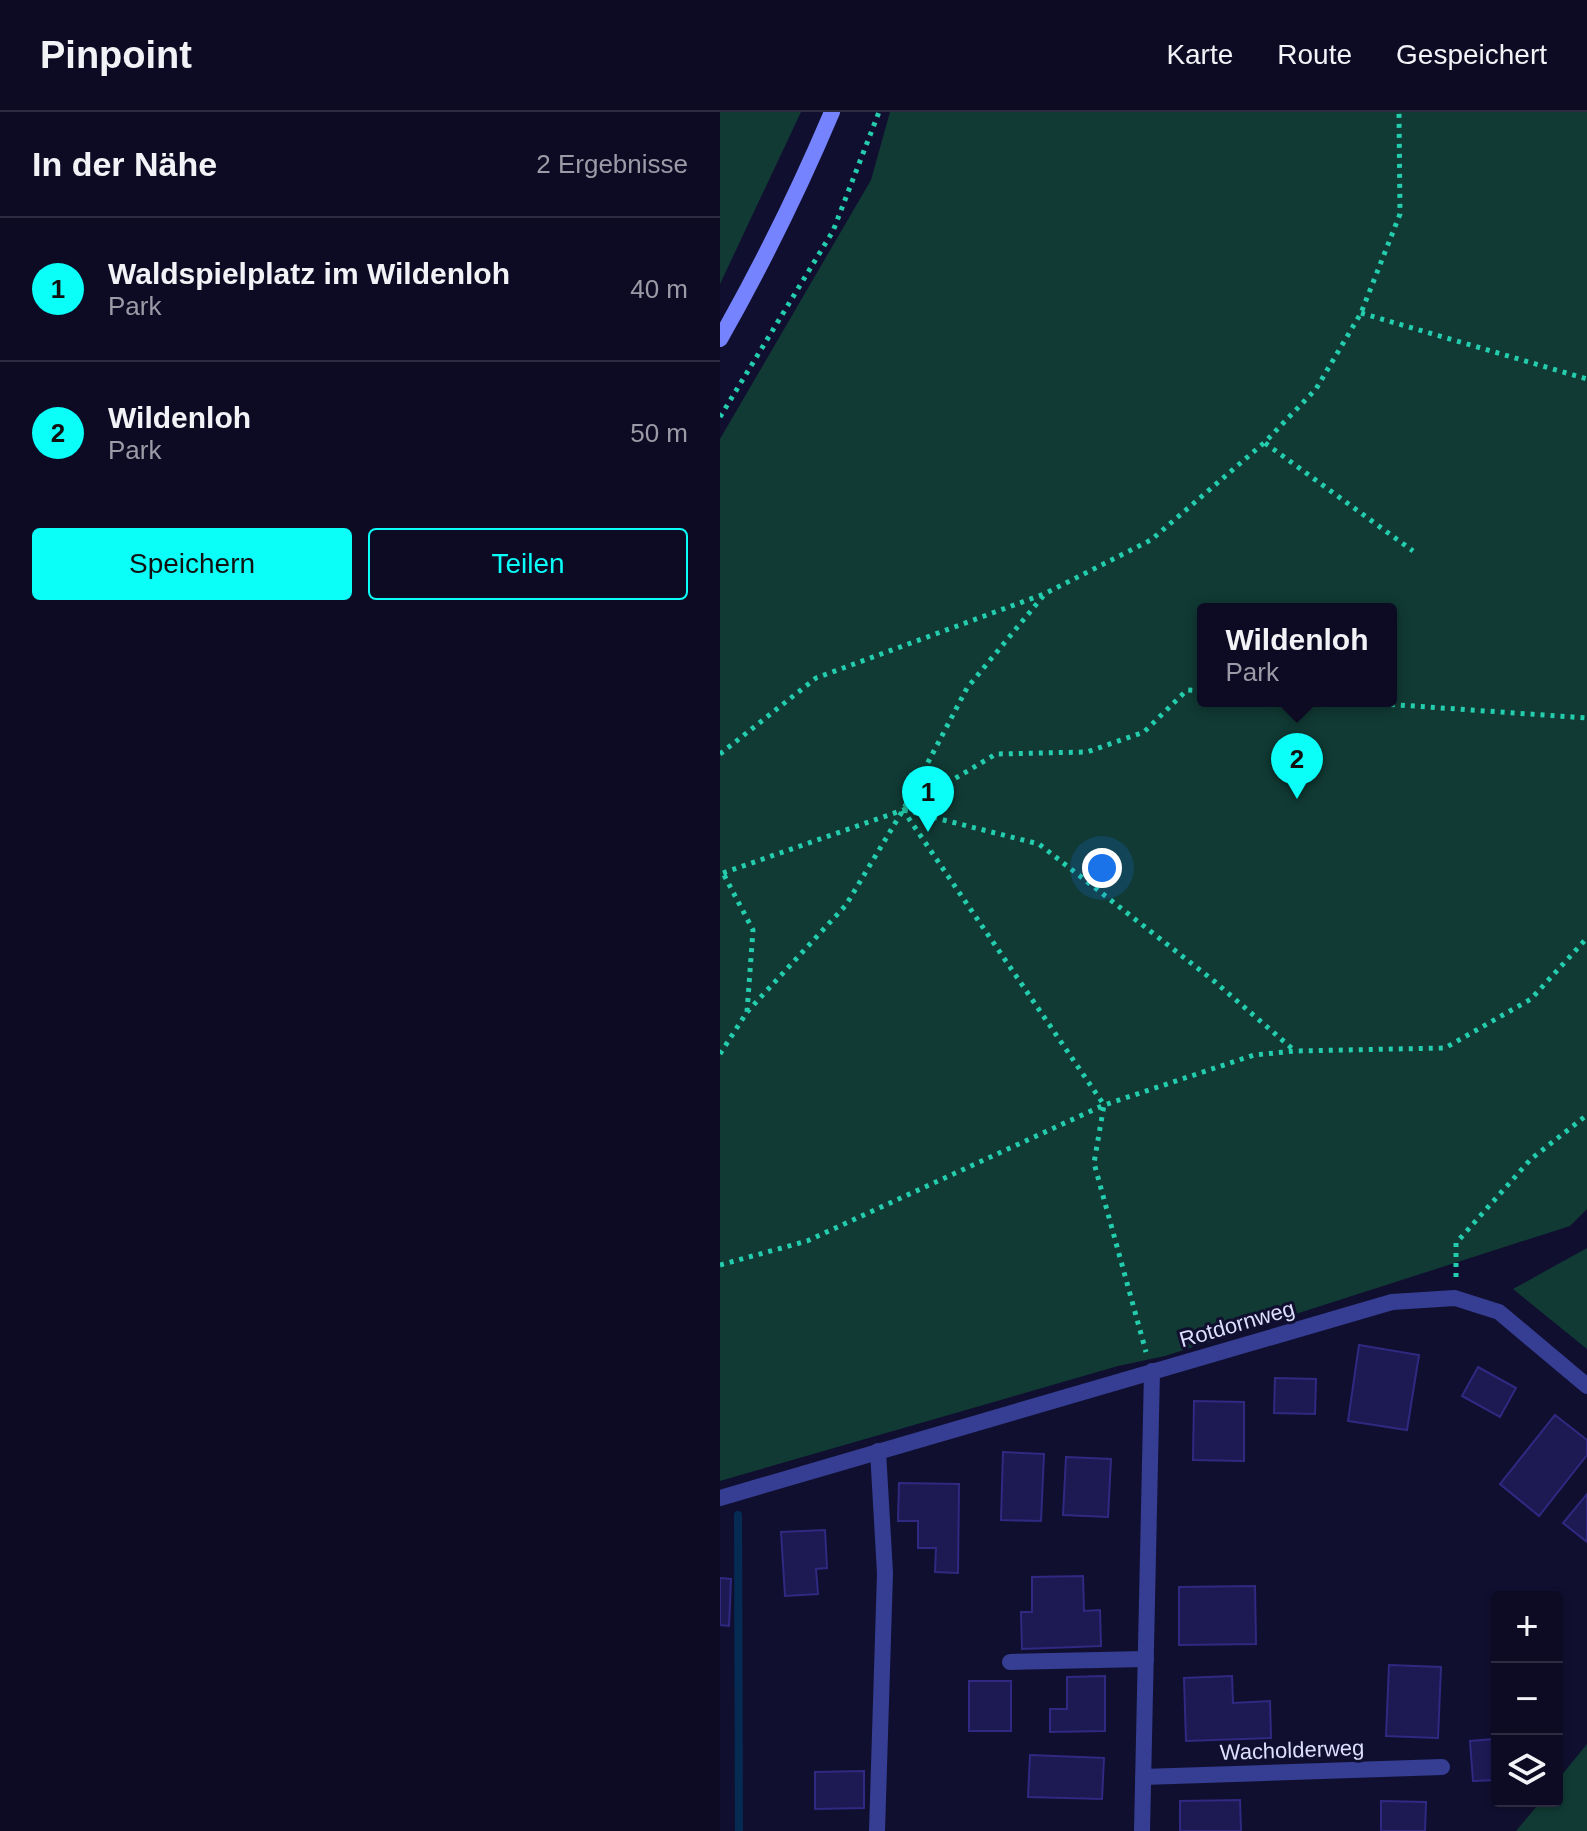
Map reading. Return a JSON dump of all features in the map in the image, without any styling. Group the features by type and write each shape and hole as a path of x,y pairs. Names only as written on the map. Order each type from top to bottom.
{"main road":[{"path":"720,339 802,182 832,112"}],"street":[{"name":"Rotdornweg","path":"720,1498 1392,1302 1455,1298 1499,1312 1587,1386"},
{"path":"1142,1831 1152,1371"},
{"path":"877,1831 885,1573 878,1451"},
{"path":"1010,1662 1146,1659"},
{"name":"Wacholderweg","path":"1143,1777 1442,1767"}],"path":[{"path":"720,417 833,231 879,112"},
{"path":"720,754 816,678 1044,594 1151,540 1265,442 1316,389 1361,313 1400,214 1399,112"},
{"path":"1361,313 1587,379"},
{"path":"1265,442 1413,551"},
{"path":"720,1054 747,1012 846,905 903,810 967,688 1044,594"},
{"path":"747,1012 753,930 722,873 903,810 996,754 1087,752 1144,732 1187,690 1197,691"},
{"path":"1397,705 1587,718"},
{"path":"903,810 1039,844 1214,981 1295,1051"},
{"path":"903,810 1104,1105 1094,1163 1152,1371"},
{"path":"720,1265 807,1241 1104,1105 1254,1055 1295,1051 1445,1048 1531,999 1587,938"},
{"path":"1455,1298 1456,1243 1531,1159 1587,1115"}],"green space":[{"path":"720,112 801,112 720,284"},
{"path":"890,112 1587,112 1587,1209 1570,1226 1165,1356 1118,1366 720,1481 720,439 871,180"},
{"path":"1587,1248 1587,1349 1513,1289"},
{"path":"1587,1744 1587,1831 1516,1831 1536,1807 1563,1807 1563,1774"}],"building":[{"path":"1359,1345 1419,1355 1407,1430 1348,1421"},
{"path":"1478,1367 1516,1388 1500,1417 1462,1396"},
{"path":"1275,1378 1316,1379 1315,1414 1274,1413"},
{"path":"1194,1401 1244,1402 1244,1461 1193,1460"},
{"path":"1555,1415 1587,1440 1587,1455 1539,1516 1500,1484"},
{"path":"1003,1452 1044,1454 1041,1521 1001,1520"},
{"path":"1066,1457 1111,1459 1108,1517 1063,1515"},
{"path":"899,1483 959,1484 958,1573 935,1572 936,1548 918,1548 918,1521 898,1521"},
{"path":"1587,1494 1587,1542 1563,1523"},
{"path":"825,1530 827,1568 816,1569 818,1594 785,1596 781,1532"},
{"path":"1083,1576 1084,1611 1100,1610 1101,1646 1022,1649 1021,1612 1032,1612 1032,1577"},
{"path":"720,1578 731,1579 729,1626 720,1625"},
{"path":"1255,1586 1256,1644 1179,1645 1179,1587"},
{"path":"1389,1665 1441,1667 1438,1738 1386,1736"},
{"path":"1105,1676 1105,1731 1050,1732 1050,1709 1067,1709 1067,1677"},
{"path":"1232,1676 1233,1703 1270,1701 1271,1738 1186,1741 1184,1678"},
{"path":"969,1681 1011,1681 1011,1731 969,1731"},
{"path":"1491,1739 1491,1780 1473,1781 1470,1741"},
{"path":"1030,1755 1104,1758 1102,1799 1028,1797"},
{"path":"864,1771 864,1808 815,1809 815,1772"},
{"path":"1240,1800 1241,1831 1180,1831 1180,1801"},
{"path":"1381,1801 1426,1802 1425,1831 1381,1831"}],"waterway":[{"path":"738,1515 739,1831"}],"place":[{"name":"Wildenloh","path":"1297,799"},
{"name":"Waldspielplatz im Wildenloh","path":"928,832"}]}
